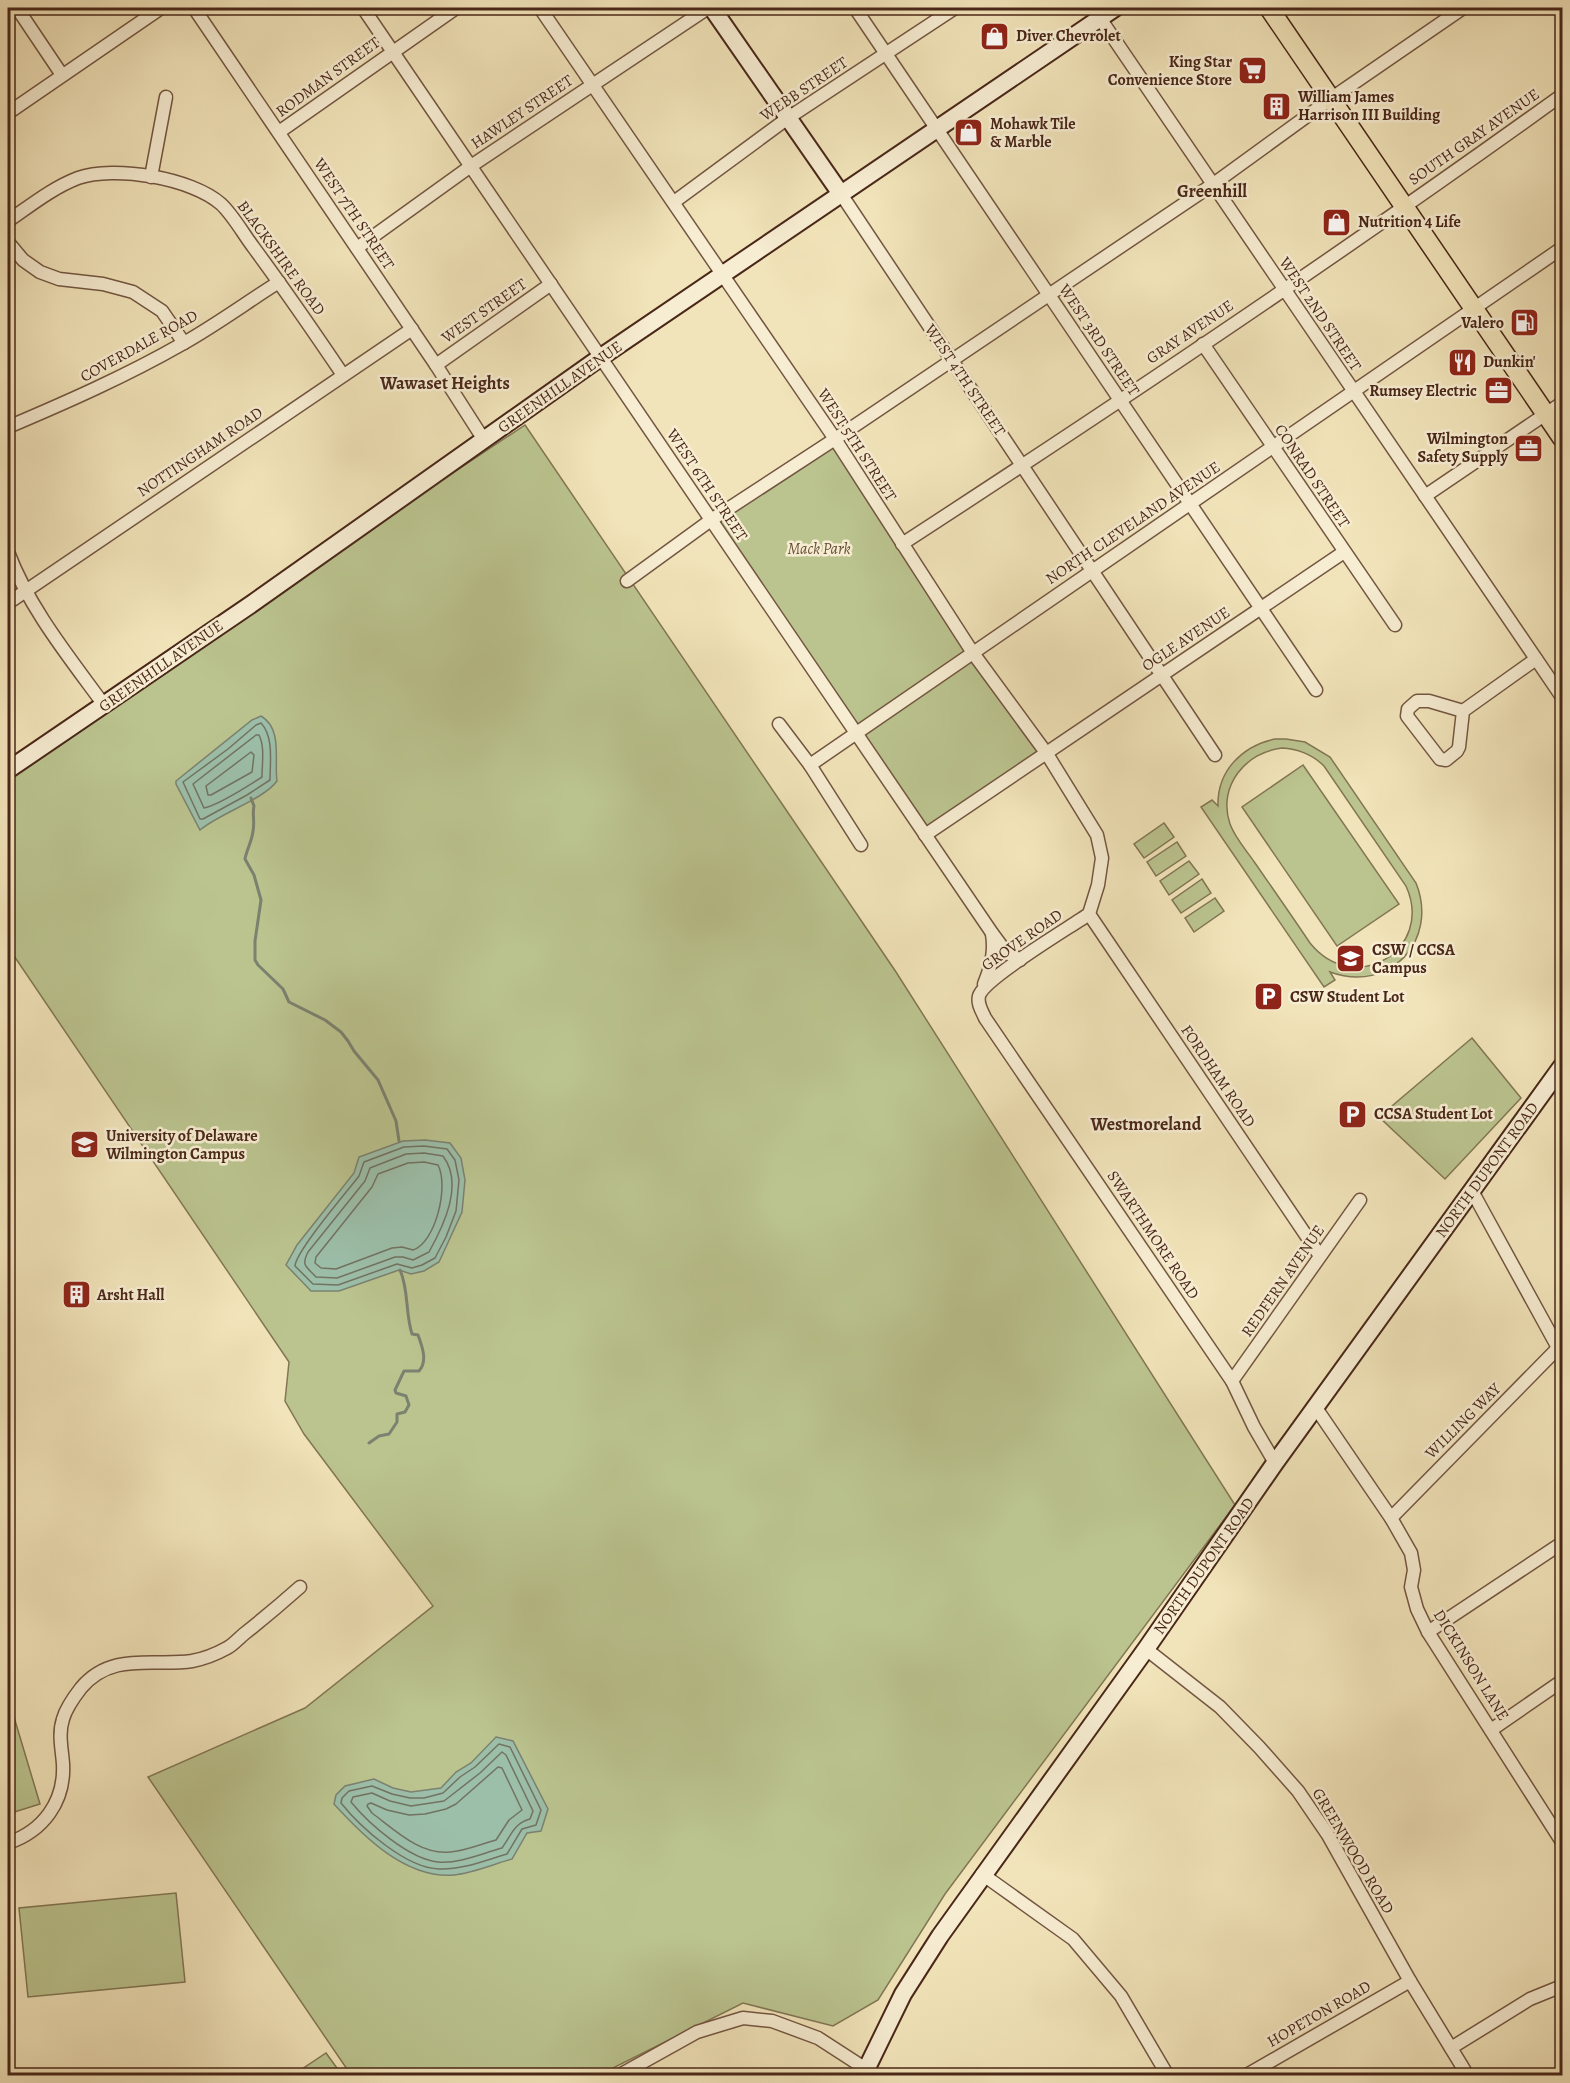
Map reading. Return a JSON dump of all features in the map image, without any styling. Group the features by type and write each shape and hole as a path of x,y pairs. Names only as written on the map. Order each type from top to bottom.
{"main road":[{"path":"1269,8 1563,438"}],"street":[{"path":"17,8 62,75"},
{"path":"8,112 161,8"},
{"name":"WEST 7TH STREET","path":"194,8 412,329 484,440"},
{"name":"WEST 6TH STREET","path":"363,8 992,933 1006,952 1020,960"},
{"name":"RODMAN STREET","path":"279,132 456,8"},
{"name":"WEST 5TH STREET","path":"540,8 835,439 973,653 1047,754 1097,835 1102,858 1098,885 1089,914"},
{"name":"HAWLEY STREET","path":"357,248 471,166 710,8"},
{"name":"WEST 4TH STREET","path":"710,8 841,194 1215,755"},
{"name":"WEST 3RD STREET","path":"855,8 1316,690"},
{"name":"WEBB STREET","path":"674,202 788,118 955,8"},
{"name":"GREENHILL AVENUE","path":"8,770 601,357 937,129 1096,13 1114,8"},
{"path":"627,581 711,520 1212,184 1463,8"},
{"name":"WEST 2ND STREET","path":"1096,13 1563,697"},
{"name":"SOUTH GRAY AVENUE","path":"1405,207 1563,95"},
{"path":"151,177 166,98"},
{"name":"BLACKSHIRE ROAD","path":"8,221 47,194 78,178 102,173 133,174 191,187 221,204 279,282 343,375"},
{"name":"GRAY AVENUE","path":"902,544 1022,466 1405,207"},
{"path":"8,243 23,260 40,272 59,279 103,284 133,292 162,311 184,343"},
{"name":"NORTH CLEVELAND AVENUE","path":"810,765 1563,248"},
{"name":"COVERDALE ROAD","path":"8,427 84,395 184,343 279,282"},
{"name":"WEST STREET","path":"436,365 551,284"},
{"name":"NOTTINGHAM ROAD","path":"8,603 412,329"},
{"name":"CONRAD STREET","path":"1203,344 1395,626"},
{"path":"1425,496 1563,403"},
{"path":"8,552 26,590 57,641 104,705"},
{"name":"OGLE AVENUE","path":"925,835 1344,552"},
{"path":"1463,711 1429,701 1417,701 1408,709 1407,716 1440,759 1446,760 1459,747 1463,711 1536,659"},
{"path":"779,724 810,765 861,845"},
{"name":"GROVE ROAD","path":"993,1030 979,1005 979,995 982,989 1000,972 1089,914"},
{"name":"FORDHAM ROAD","path":"1089,914 1320,1256"},
{"path":"982,989 993,958 992,933"},
{"name":"SWARTHMORE ROAD","path":"993,1030 1232,1381 1254,1427 1275,1463"},
{"name":"NORTH DUPONT ROAD","path":"866,2074 903,1994 982,1874 1146,1649 1275,1463 1563,1066"},
{"path":"1472,1191 1561,1352"},
{"name":"REDFERN AVENUE","path":"1232,1381 1360,1200"},
{"name":"WILLING WAY","path":"1391,1518 1561,1352"},
{"name":"DICKINSON LANE","path":"1316,1408 1391,1518 1411,1553 1414,1570 1411,1587 1417,1609 1428,1632 1491,1730 1558,1826 1563,1842"},
{"path":"1428,1632 1563,1543"},
{"path":"8,1843 38,1827 58,1799 62,1788 63,1766 60,1736 63,1719 70,1703 83,1686 102,1671 129,1662 193,1661 226,1648 300,1587"},
{"name":"GREENWOOD ROAD","path":"1146,1649 1220,1707 1298,1791 1328,1835 1410,1981 1468,2076"},
{"path":"1491,1730 1563,1681"},
{"path":"982,1874 1073,1939 1121,1996 1168,2076"},
{"name":"HOPETON ROAD","path":"1245,2076 1410,1981"},
{"path":"1452,2048 1530,1999 1563,1986"},
{"path":"618,2076 698,2032 743,2018 772,2020 818,2038 866,2074"}],"green space":[{"path":"525,425 896,972 1235,1505 945,1894 878,2000 833,2026 743,2003 599,2075 351,2075 148,1777 305,1708 433,1606 304,1434 285,1401 289,1362 8,947 8,768"},
{"name":"Mack Park","path":"835,439 1047,754 925,835 711,520"},
{"path":"1286,739 1305,742 1330,757 1416,883 1421,904 1421,924 1415,942 1404,957 1390,969 1372,975 1352,977 1330,972 1335,980 1324,987 1201,807 1212,800 1218,806 1222,782 1233,762 1263,742","holes":["1282,748 1310,755 1324,766 1406,886 1412,909 1409,930 1400,947 1385,959 1367,966 1348,966 1328,959 1310,943 1232,829 1227,810 1228,797 1231,784 1238,773 1257,756"]},
{"path":"1303,765 1399,904 1337,946 1242,807"},
{"path":"1164,823 1174,837 1144,858 1134,844"},
{"path":"1177,842 1186,856 1156,876 1147,862"},
{"path":"1189,861 1199,874 1169,895 1160,881"},
{"path":"1202,879 1211,893 1181,913 1172,900"},
{"path":"1215,898 1224,911 1194,932 1185,918"},
{"path":"1472,1038 1521,1098 1445,1179 1379,1117"},
{"path":"8,1697 40,1804 8,1814"},
{"path":"176,1893 185,1982 28,1997 19,1908"},
{"path":"326,2053 342,2075 293,2075"}],"water":[{"path":"261,716 268,722 275,737 277,781 262,794 200,830 176,781 252,720"},
{"path":"425,1140 450,1143 461,1158 465,1180 462,1212 439,1262 424,1271 411,1274 399,1270 339,1291 311,1291 286,1265 297,1245 354,1173 359,1157 403,1141"},
{"path":"496,1737 513,1741 548,1809 541,1831 527,1833 512,1859 454,1875 419,1870 403,1863 372,1842 334,1804 336,1795 345,1786 374,1779 393,1788 411,1792 441,1788 456,1772 471,1763"}],"waterway":[{"path":"251,798 254,806 254,828 245,859 254,875 261,900 255,941 255,960 283,989 289,1002 325,1020 341,1032 378,1080 396,1121 399,1141"},
{"path":"369,1443 379,1436 389,1434 397,1422 397,1414 405,1412 409,1405 406,1396 396,1393 395,1390 404,1371 419,1371 423,1363 420,1339 418,1335 412,1334 410,1326 405,1285 400,1270"}],"place":[{"name":"Diver Chevrolet","path":"995,36"},
{"name":"King Star Convenience Store","path":"1253,71"},
{"name":"William James Harrison III Building","path":"1277,106"},
{"name":"Mohawk Tile & Marble","path":"969,133"},
{"name":"Nutrition 4 Life","path":"1337,222"},
{"name":"Valero","path":"1525,323"},
{"name":"Dunkin'","path":"1462,362"},
{"name":"Rumsey Electric","path":"1498,391"},
{"name":"Wilmington Safety Supply","path":"1529,448"},
{"name":"CSW / CCSA Campus","path":"1351,959"},
{"name":"CSW Student Lot","path":"1269,997"},
{"name":"CCSA Student Lot","path":"1353,1114"},
{"name":"University of Delaware Wilmington Campus","path":"85,1145"},
{"name":"Arsht Hall","path":"76,1295"}],"district":[{"name":"Greenhill","path":"1212,191"},
{"name":"Wawaset Heights","path":"445,383"},
{"name":"Westmoreland","path":"1146,1124"}]}
